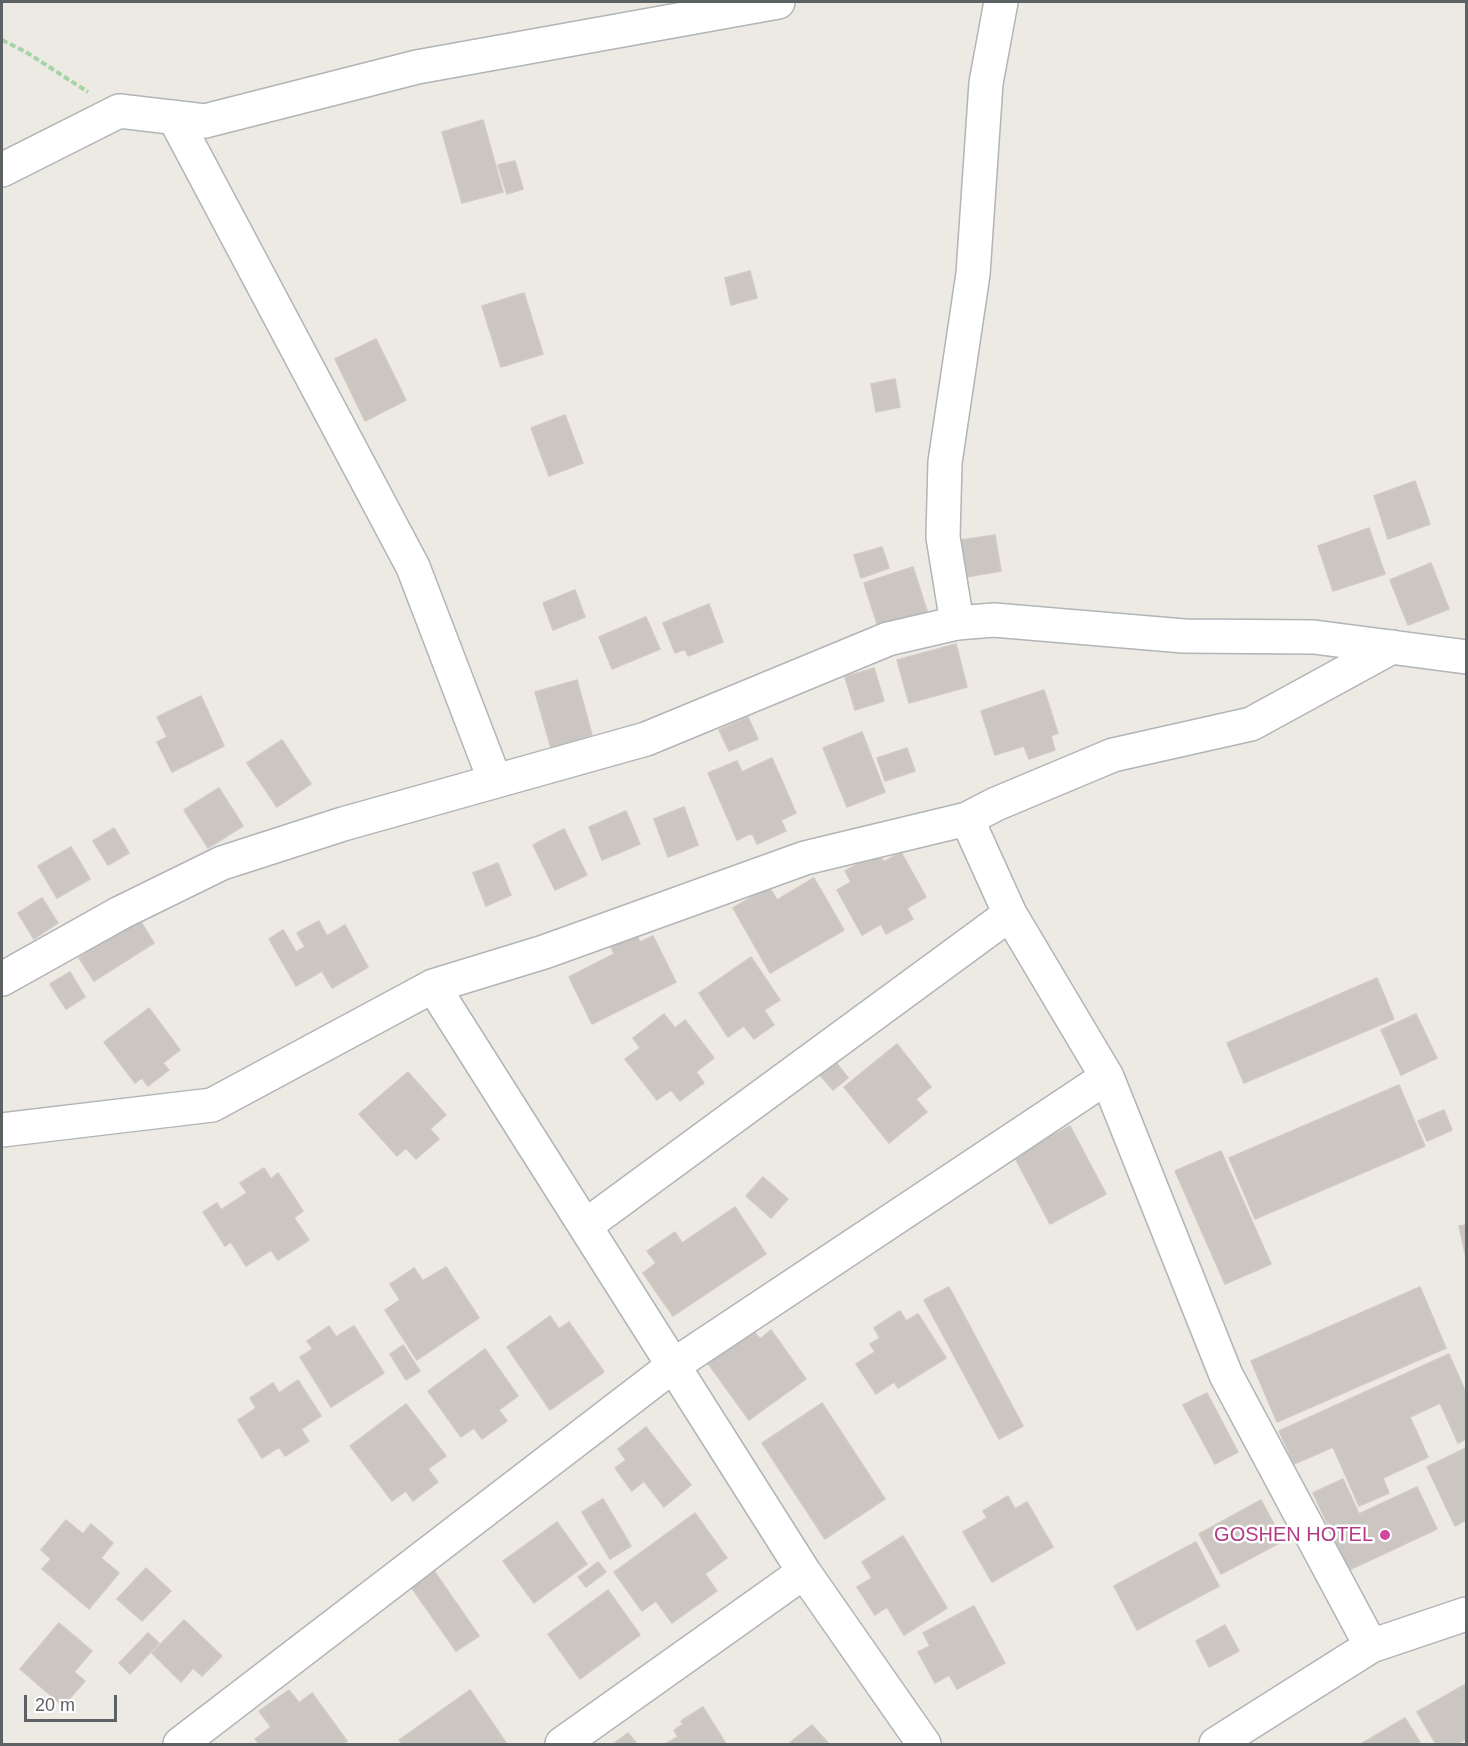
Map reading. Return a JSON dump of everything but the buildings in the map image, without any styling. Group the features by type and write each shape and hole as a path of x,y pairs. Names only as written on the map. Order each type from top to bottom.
{"street":[{"path":"2,170 119,111 206,120 417,67 778,2"},
{"path":"957,623 943,537 945,462 973,274 986,83 1001,2"},
{"path":"174,117 413,567 495,781"},
{"path":"2,979 120,913 222,863 343,824 646,739 888,639 957,623 994,620 1184,636 1314,637 1467,657"},
{"path":"2,1130 212,1104 433,986 544,951 805,858 967,819 996,804 1113,755 1251,724 1392,647"},
{"path":"967,819 1010,914 1107,1077 1226,1376 1371,1646"},
{"path":"585,1226 1010,914"},
{"path":"433,986 804,1572 924,1744"},
{"path":"180,1744 674,1365 1107,1077"},
{"path":"562,1744 804,1572"},
{"path":"1216,1744 1371,1646 1467,1614"}],"path":[{"path":"2,40 26,52 119,111"}],"place":[{"name":"GOSHEN HOTEL","path":"1385,1535"}]}
